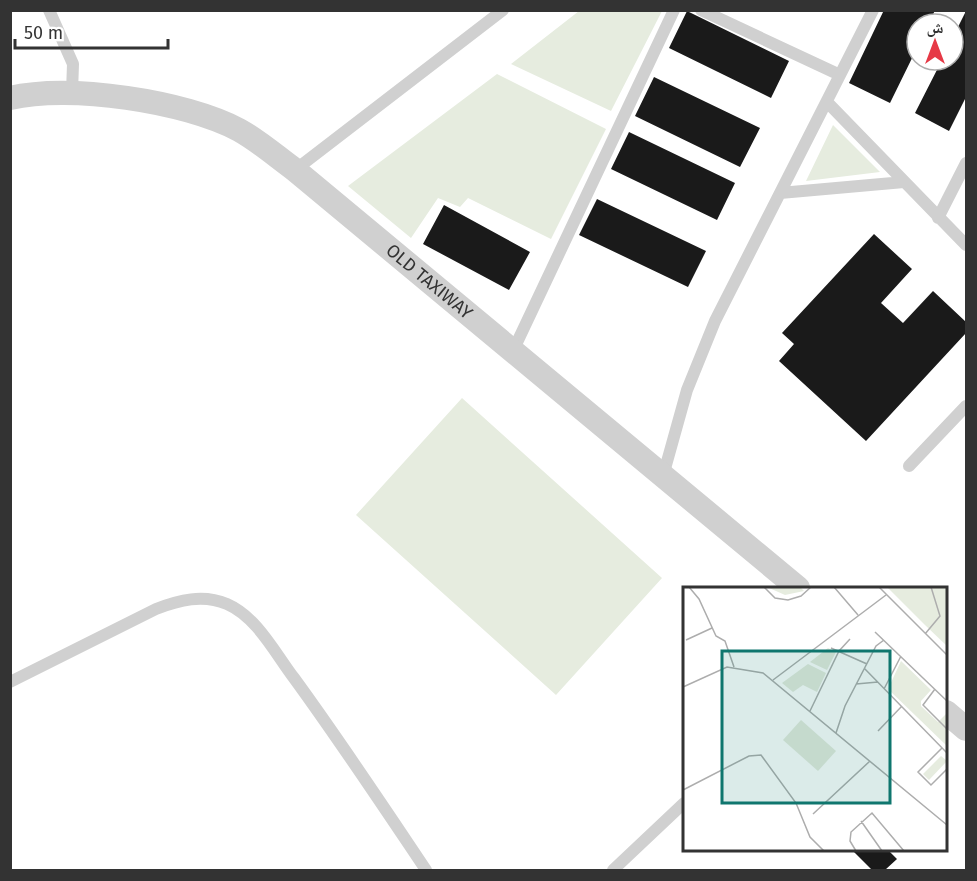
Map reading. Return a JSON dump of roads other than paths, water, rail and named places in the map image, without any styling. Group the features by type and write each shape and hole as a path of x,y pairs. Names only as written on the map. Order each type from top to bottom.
{"street":[{"name":"OLD TAXIWAY","path":"10,98 28,94 72,92 136,100 194,112 239,130 295,170 797,587"},
{"path":"947,714 966,729"}],"lane":[{"path":"49,10 73,64 72,92"},
{"path":"295,170 504,10"},
{"path":"513,351 674,10"},
{"path":"700,10 840,75"},
{"path":"663,476 687,390 715,321 873,10"},
{"path":"827,102 966,245"},
{"path":"938,218 966,164"},
{"path":"780,194 904,182"},
{"path":"909,466 966,406"},
{"path":"10,682 156,609 179,600 203,598 227,604 247,617 263,636 334,733 426,870"},
{"path":"613,870 683,804"}]}
